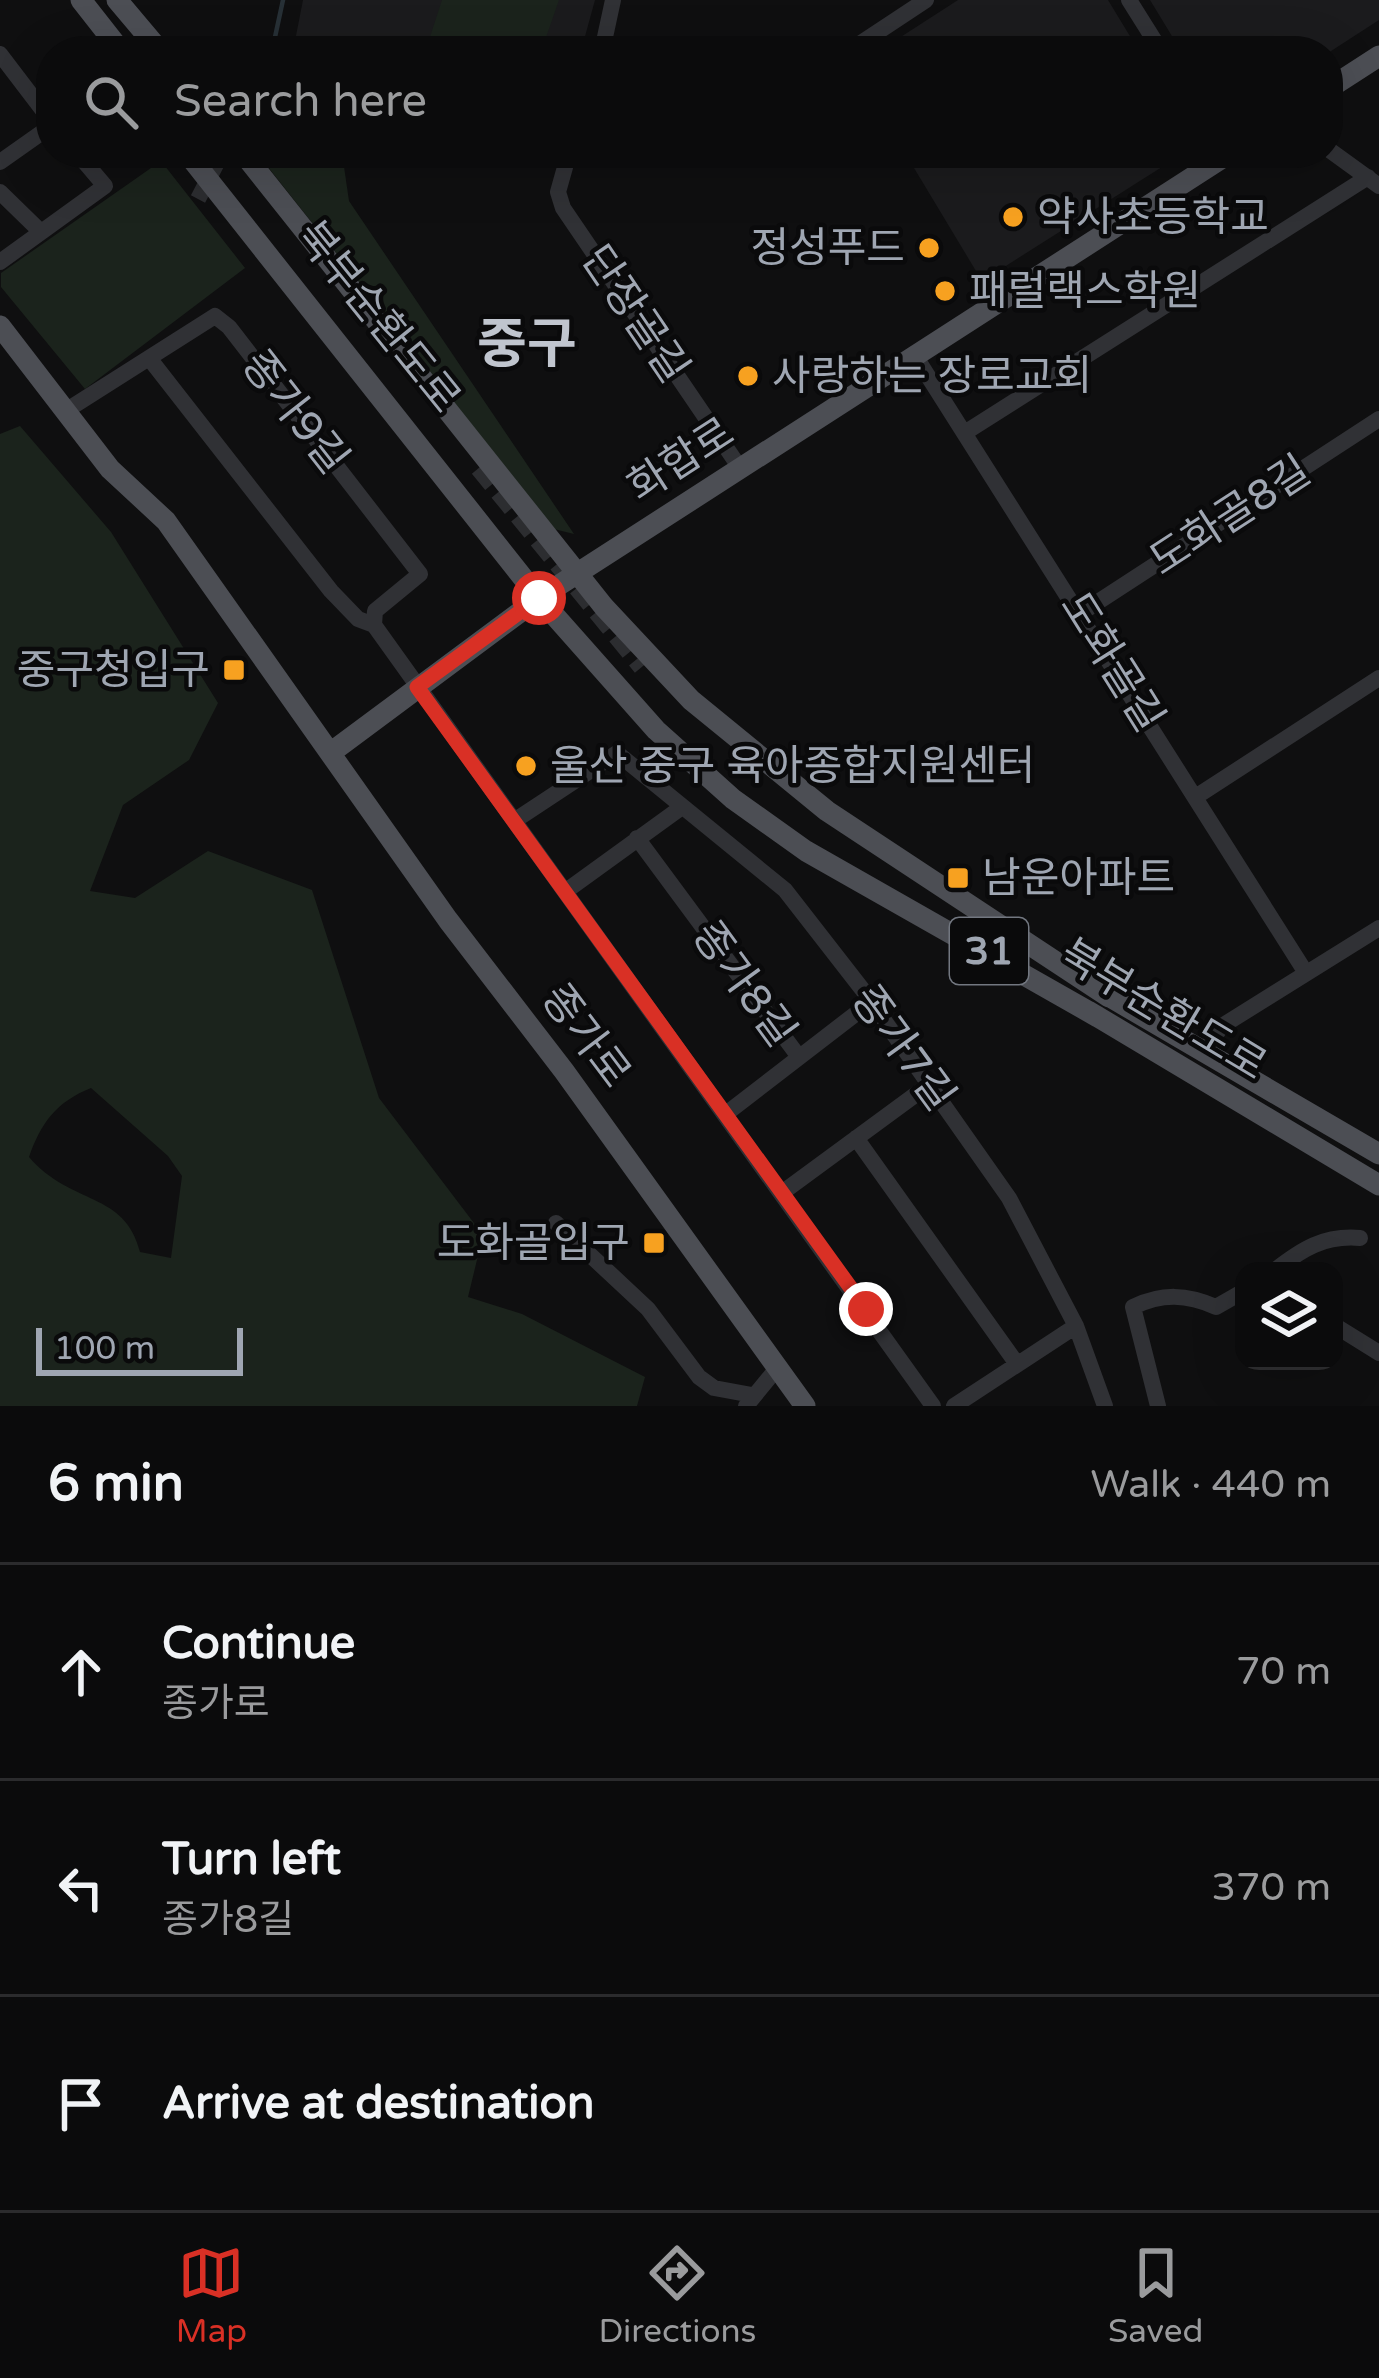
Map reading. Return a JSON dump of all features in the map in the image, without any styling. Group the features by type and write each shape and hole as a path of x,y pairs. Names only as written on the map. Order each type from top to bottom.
{"main road":[{"path":"79,0 107,36"},
{"path":"114,0 139,36"},
{"path":"114,0 146,36"},
{"path":"1343,79 1379,56"},
{"path":"199,168 539,598 656,730 775,831 874,893 1103,1007"},
{"name":"북부순환도로","path":"212,168 453,473"},
{"name":"북부순환도로","path":"241,168 472,456"},
{"path":"255,168 578,574 691,700 827,811 1103,1007"},
{"name":"화합로","path":"539,598 1206,168"},
{"name":"종가로","path":"0,326 110,469 166,521 448,920 805,1406"},
{"path":"333,752 539,598"},
{"name":"북부순환도로","path":"643,666 716,736 823,820 1379,1184"},
{"name":"북부순환도로","path":"624,683 701,758 780,822 1103,1007 1202,1053 1379,1154"}],"street":[{"path":"605,36 613,0"},
{"path":"872,36 926,0"},
{"path":"1129,0 1152,36"},
{"path":"1,59 36,104"},
{"path":"0,162 36,135"},
{"path":"966,432 1373,182 1343,160"},
{"path":"0,262 105,186 90,168"},
{"name":"단장골길","path":"565,168 558,191 563,208 740,468"},
{"path":"0,192 41,232"},
{"name":"종가9길","path":"67,410 215,316 420,574 375,610 374,625"},
{"name":"도화골길","path":"914,354 1306,973"},
{"name":"종가9길","path":"149,358 331,591 358,619 374,625 417,687"},
{"name":"도화골8길","path":"1081,614 1379,419"},
{"path":"1197,796 1379,678"},
{"path":"417,687 517,819 934,1406"},
{"name":"종가7길","path":"517,819 616,753 785,890 1010,1198 1076,1326 1105,1406"},
{"path":"566,891 682,808"},
{"name":"종가8길","path":"637,838 799,1057 727,1113"},
{"path":"1202,1053 1222,1026 1379,928"},
{"path":"799,1057 871,1002"},
{"path":"783,1192 929,1084"},
{"path":"856,1138 1017,1364"},
{"path":"556,1223 648,1309 699,1378 714,1388 749,1401 778,1367"},
{"path":"1286,1262 1334,1236 1360,1238"},
{"path":"1158,1406 1133,1307 1155,1296 1194,1297 1216,1307 1235,1296"},
{"path":"954,1406 1076,1326"},
{"path":"1343,1331 1379,1353"}],"shaded area":[{"path":"303,0 595,0 585,36 296,36"},
{"path":"442,0 559,0 547,36 430,36"},
{"path":"958,0 1108,0 1130,36 902,36"},
{"path":"1150,0 1379,0 1379,20 1343,43 1343,36 1172,36"},
{"path":"151,168 166,168 245,268 85,389 1,287 1,273"},
{"path":"269,168 344,168 349,201 574,534 554,529"},
{"name":"약사초등학교","path":"914,168 1160,168 982,281"},
{"path":"20,426 111,532 218,703 189,760 123,805 90,891 135,898 208,851 312,890 379,1098 483,1235 468,1297 522,1314 645,1377 637,1406 0,1406 0,434","holes":["91,1088 168,1156 182,1176 171,1258 140,1252 122,1218 45,1173 29,1157 51,1115"]}],"waterway":[{"path":"275,36 283,0"}],"tunnel":[{"path":"198,199 214,168"},
{"path":"480,467 643,666"}],"place":[{"name":"약사초등학교","path":"1013,217"},
{"name":"정성푸드","path":"929,248"},
{"name":"패럴랙스학원","path":"945,291"},
{"name":"사랑하는 장로교회","path":"748,376"},
{"name":"중구청입구","path":"234,670"},
{"name":"울산 중구 육아종합지원센터","path":"526,766"},
{"name":"남운아파트","path":"958,878"},
{"name":"도화골입구","path":"654,1243"}],"district":[{"name":"중구","path":"527,344"}],"route":[{"path":"539,598 417,687 517,819 866,1309"}]}
